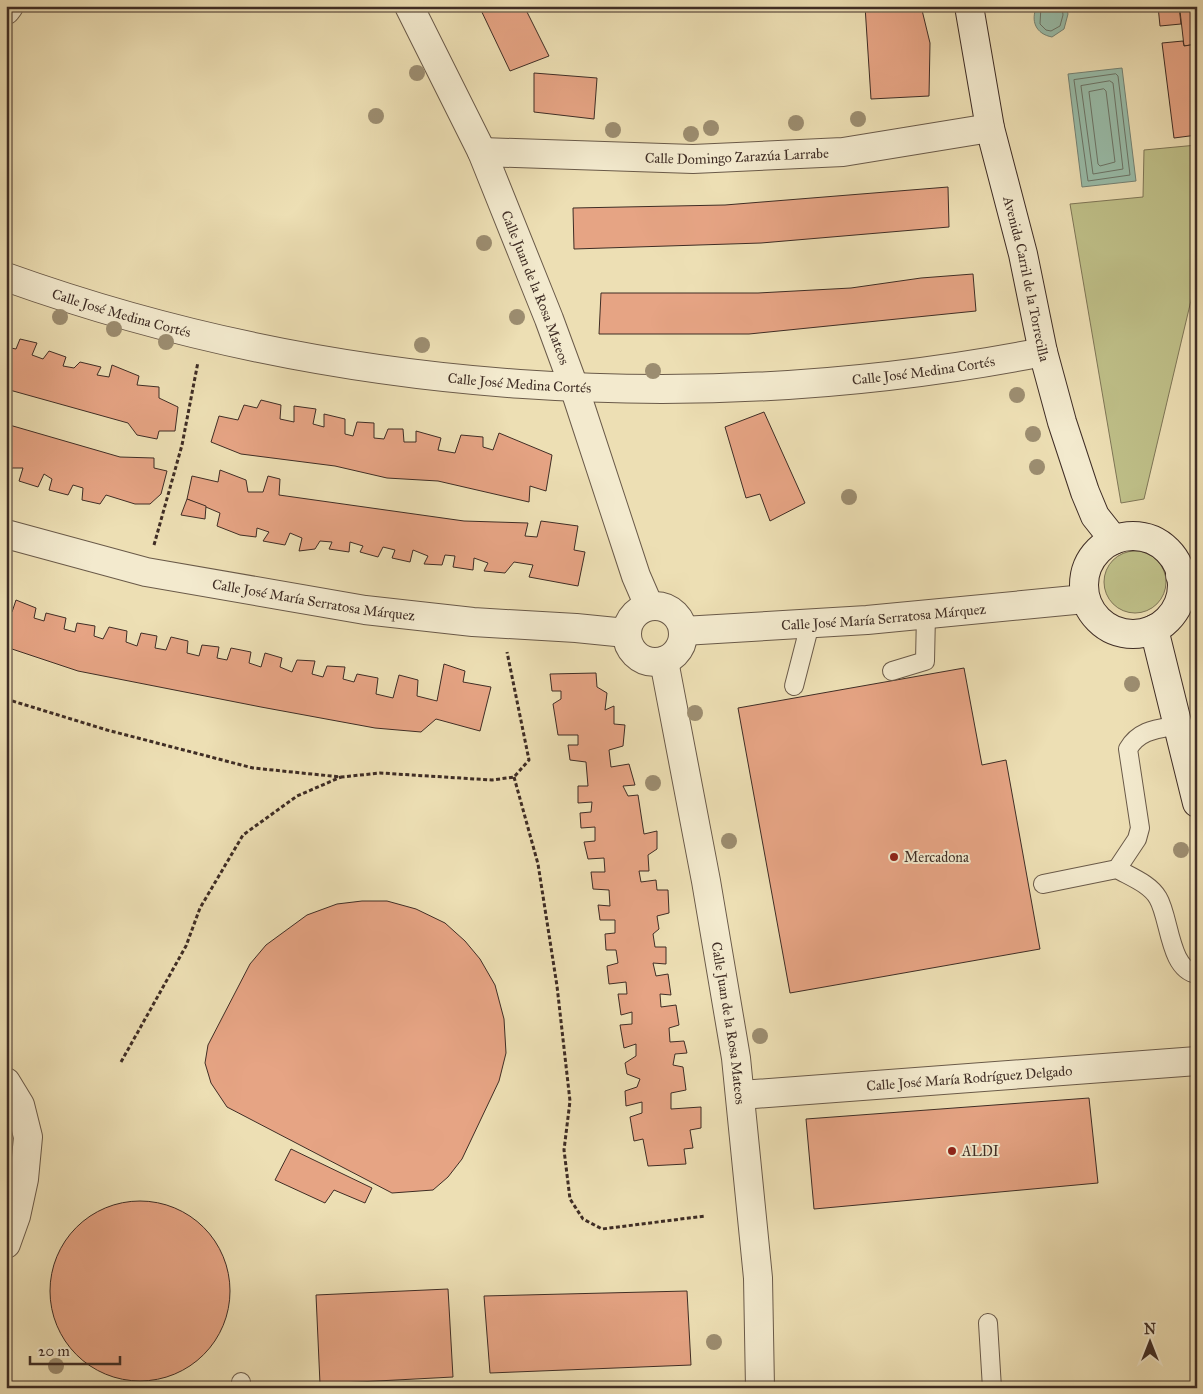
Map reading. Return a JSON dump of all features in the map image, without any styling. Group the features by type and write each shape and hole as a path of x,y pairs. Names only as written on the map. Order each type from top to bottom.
{"street":[{"path":"6,10 9,6"},
{"name":"Calle Juan de la Rosa Mateos","path":"410,6 482,152 574,387 636,576 650,606"},
{"name":"Avenida Carril de la Torrecilla","path":"969,6 990,128 1023,254 1044,352 1062,422 1095,516 1114,540"},
{"name":"Calle Domingo Zarazúa Larrabe","path":"482,152 702,159 843,152 990,128"},
{"name":"Calle José Medina Cortés","path":"6,277 48,292 203,336 358,366 513,383 629,389 808,384 988,362 1044,352"},
{"name":"Calle José María Serratosa Márquez","path":"6,534 146,572 365,610 473,622 626,633"},
{"path":"1134,536 1144,538 1166,548 1188,575 1175,610 1168,620 1154,629 1133,634 1121,633 1106,626 1091,612 1085,599 1083,582 1092,558 1099,550 1114,540 1134,536"},
{"name":"Calle José María Serratosa Márquez","path":"683,631 810,624 1085,599"},
{"path":"650,606 660,606 673,612 681,622 683,631 682,641 675,653 664,661 643,659 635,654 628,642 626,633 628,624 634,614 650,606"},
{"path":"1154,629 1197,803"},
{"name":"Calle Juan de la Rosa Mateos","path":"664,661 708,891 740,1095 758,1278 760,1388"},
{"name":"Calle José María Rodríguez Delgado","path":"740,1095 1197,1061"},
{"path":"6,1082 20,1105 28,1137 24,1178 16,1216 6,1244"}],"lane":[{"path":"892,671 924,661 926,614"},
{"path":"794,686 810,624"},
{"path":"1117,869 1137,839 1140,828 1128,750 1133,742 1143,733 1178,725"},
{"path":"1044,884 1117,869 1151,888 1159,899 1178,959 1185,970 1197,974"},
{"path":"988,1323 992,1388"}],"path":[{"path":"146,572 182,445 203,336"},
{"path":"6,699 108,730 253,768 341,777 380,773 492,780 514,777 528,760 506,649"},
{"path":"121,1062 186,946 200,908 243,835 297,796 341,777"},
{"path":"514,777 538,864 557,986 570,1101 564,1150 570,1199 583,1219 602,1229 705,1216"}],"green space":[{"path":"1197,145 1197,275 1144,499 1121,503 1070,204 1143,197 1144,150"},
{"path":"1135,551 1147,554 1157,560 1163,570 1166,582 1163,594 1157,604 1147,610 1135,613 1123,610 1113,604 1107,594 1104,582 1107,570 1113,560 1123,554"}],"water":[{"path":"1037,6 1066,6 1068,14 1064,29 1052,37 1038,30 1034,22"},
{"path":"1122,68 1136,181 1082,187 1068,74"}],"building":[{"path":"479,6 524,6 549,56 510,71"},
{"path":"865,6 921,6 930,43 929,96 871,99"},
{"path":"1158,6 1179,6 1181,24 1160,26"},
{"path":"1197,9 1197,44 1184,46 1180,11"},
{"path":"1183,41 1184,46 1197,44 1197,135 1174,138 1162,43"},
{"path":"534,73 597,78 594,119 534,112"},
{"path":"948,187 949,227 761,243 574,249 573,208 725,205"},
{"path":"973,274 976,311 749,334 599,334 601,293 758,293 851,288 921,278"},
{"path":"20,339 37,343 32,355 43,359 49,351 66,357 63,366 74,368 80,362 101,367 97,375 109,377 112,365 139,376 137,385 159,387 159,398 178,407 175,431 159,431 157,439 137,435 128,423 6,389 6,347 16,349"},
{"path":"261,400 281,405 280,419 294,422 294,406 316,409 313,424 324,427 324,414 345,419 345,434 353,436 357,422 374,423 374,438 384,439 388,429 403,429 404,442 416,442 416,431 441,438 438,450 455,453 461,435 483,437 483,447 493,450 499,433 552,455 546,491 530,486 529,502 438,481 387,478 335,466 241,454 211,442 219,416 238,420 244,405 257,408"},
{"path":"764,412 805,503 770,521 760,494 746,498 725,427"},
{"path":"6,424 120,457 154,458 154,468 167,471 161,494 150,504 135,504 106,495 100,504 82,500 83,488 73,485 68,495 49,490 52,479 44,474 38,487 19,481 23,468 12,468 9,477 6,476"},
{"path":"220,470 246,480 248,492 263,492 268,476 280,479 279,495 464,521 528,523 525,536 537,537 541,521 578,526 574,550 585,552 578,586 529,577 533,565 514,562 505,573 484,571 488,563 474,558 473,570 453,567 455,556 445,555 442,565 424,564 428,556 413,550 410,562 392,558 395,550 383,547 378,557 360,552 363,546 350,542 349,552 329,549 332,542 320,541 315,549 299,551 302,538 290,533 285,545 263,541 269,532 257,528 256,537 240,535 217,526 220,513 187,499 192,476 218,482"},
{"path":"187,499 206,506 205,519 181,515"},
{"path":"16,600 36,608 34,618 44,621 46,613 66,618 64,629 75,632 77,623 95,626 94,636 103,639 109,627 127,631 126,642 137,646 141,633 157,636 155,648 166,650 171,637 188,641 187,653 199,656 202,645 219,647 217,658 227,660 231,648 251,652 249,663 261,667 265,653 282,658 280,667 292,672 297,660 315,661 312,674 323,677 327,666 345,667 343,679 354,682 357,674 378,678 376,694 393,698 399,675 418,680 417,696 437,701 444,664 465,671 463,682 491,687 480,731 436,719 421,732 375,728 78,671 6,647 6,610 12,612"},
{"name":"Mercadona","path":"964,668 982,765 1006,760 1040,949 790,993 738,708"},
{"path":"596,673 597,687 607,693 605,710 614,706 614,724 625,725 623,746 609,750 611,767 629,764 635,785 623,786 628,796 638,795 644,834 657,831 657,849 648,855 649,871 639,871 641,882 656,880 657,890 668,890 669,913 657,916 659,929 653,934 655,947 666,947 666,964 653,963 656,976 668,974 671,995 660,994 661,1007 676,1005 679,1025 669,1028 670,1042 684,1041 687,1053 675,1054 673,1065 683,1067 686,1090 671,1093 671,1109 701,1107 701,1128 690,1130 693,1148 684,1149 686,1164 648,1166 643,1139 634,1141 630,1117 642,1113 642,1102 626,1106 625,1091 637,1087 640,1079 627,1074 625,1063 636,1056 636,1044 624,1048 620,1025 632,1024 632,1012 621,1015 618,994 627,994 626,982 609,984 607,966 618,963 616,950 606,950 605,934 615,933 615,920 600,920 598,905 610,906 609,890 593,889 591,872 605,872 604,858 588,859 584,842 595,841 595,827 581,828 580,813 591,812 592,802 578,803 578,786 588,786 586,762 570,760 568,745 578,745 578,735 558,735 553,704 561,699 561,691 552,691 550,674"},
{"path":"387,901 416,909 445,923 465,941 480,959 495,985 504,1019 506,1053 499,1081 462,1159 448,1177 433,1190 392,1193 227,1107 211,1083 205,1063 208,1045 250,964 266,945 307,915 337,904"},
{"name":"ALDI","path":"1089,1098 1098,1183 814,1209 806,1119"},
{"path":"291,1149 372,1188 365,1203 334,1190 325,1203 275,1180"},
{"path":"131,1201 149,1201 174,1208 190,1216 204,1227 215,1241 223,1257 230,1282 230,1300 223,1325 215,1341 204,1355 190,1366 166,1377 149,1381 131,1381 114,1377 90,1366 70,1348 54,1317 50,1300 50,1282 54,1265 65,1241 83,1221 114,1205"},
{"path":"448,1289 453,1377 320,1384 316,1295"},
{"path":"687,1291 691,1365 490,1373 484,1296"}],"place":[{"name":"Mercadona","path":"894,857"},
{"name":"ALDI","path":"952,1151"}]}
